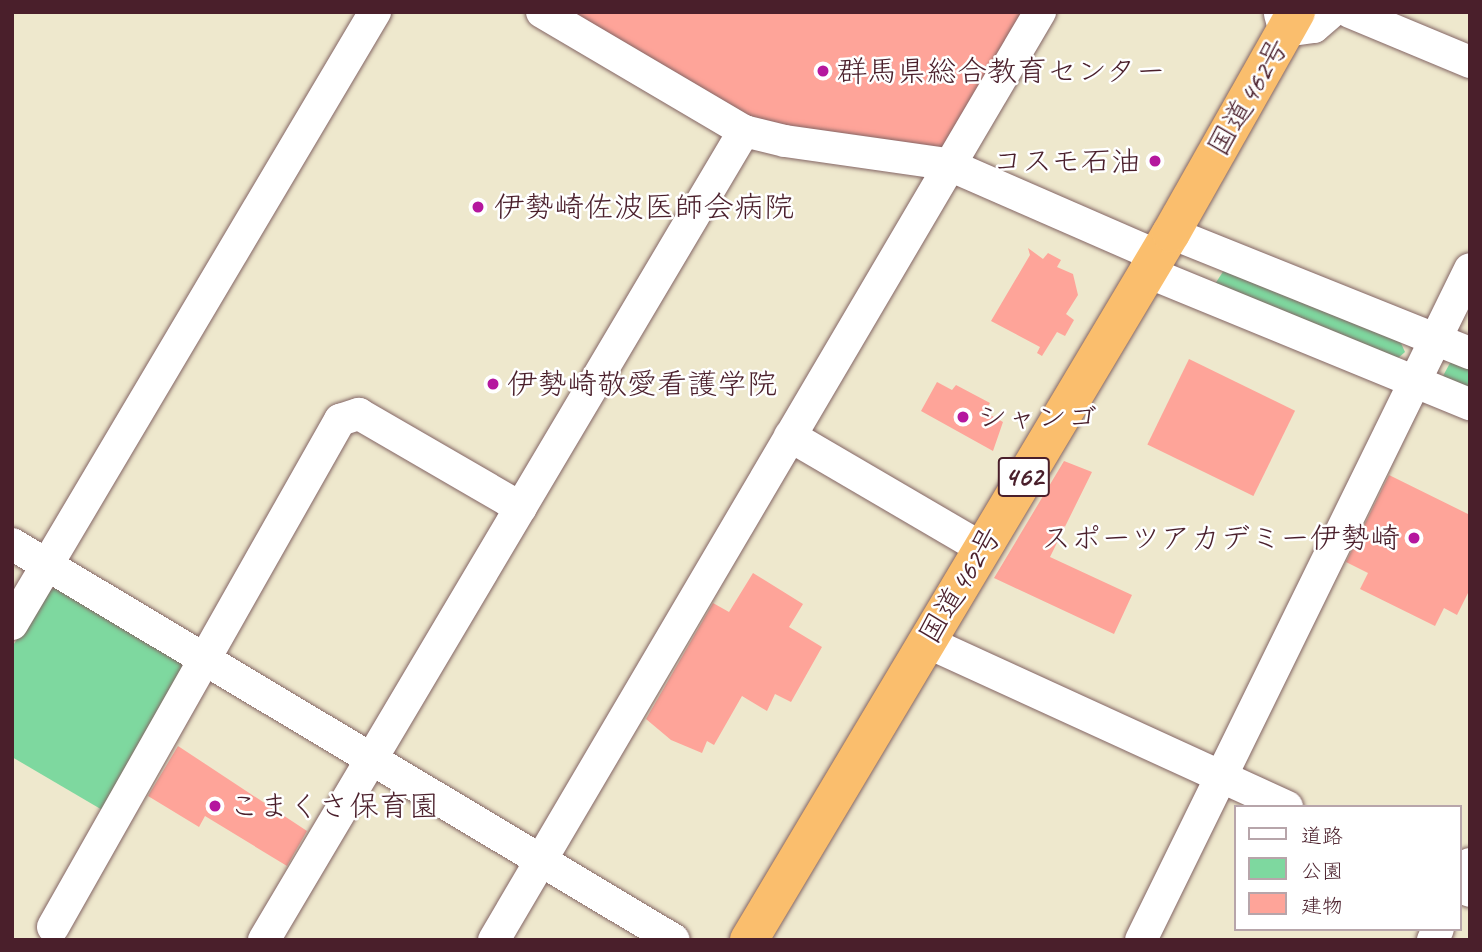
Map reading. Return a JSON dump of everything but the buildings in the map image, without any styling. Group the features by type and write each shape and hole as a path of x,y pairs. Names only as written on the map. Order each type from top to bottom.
{"highway":[{"name":"国道462号","path":"748,940 1157,253 1287,18"}],"street":[{"path":"12,624 375,12"},
{"path":"542,12 744,131 785,141 947,164 1157,253 1415,380 1470,404"},
{"path":"495,940 947,164 1040,12"},
{"path":"1287,18 1314,27 1331,12"},
{"path":"1350,12 1470,62"},
{"path":"264,940 744,131"},
{"path":"1157,253 1436,339 1470,354"},
{"path":"1141,940 1470,269"},
{"path":"53,927 340,420 359,414 521,508"},
{"path":"790,436 982,548"},
{"path":"12,544 481,821 674,940"},
{"path":"927,642 1283,805"},
{"path":"1461,882 1470,864"}],"green space":[{"path":"1226,267 1396,332 1405,352 1397,359 1215,284"},
{"path":"1450,363 1470,363 1470,393 1448,384 1443,376"},
{"path":"54,588 187,665 104,811 12,757 12,647 48,590"}],"place":[{"name":"群馬県総合教育センター","path":"823,71"},
{"name":"コスモ石油","path":"1155,161"},
{"name":"伊勢崎佐波医師会病院","path":"478,207"},
{"name":"伊勢崎敬愛看護学院","path":"493,384"},
{"name":"シャンゴ","path":"963,417"},
{"name":"スポーツアカデミー伊勢崎","path":"1414,538"},
{"name":"こまくさ保育園","path":"215,806"}]}
